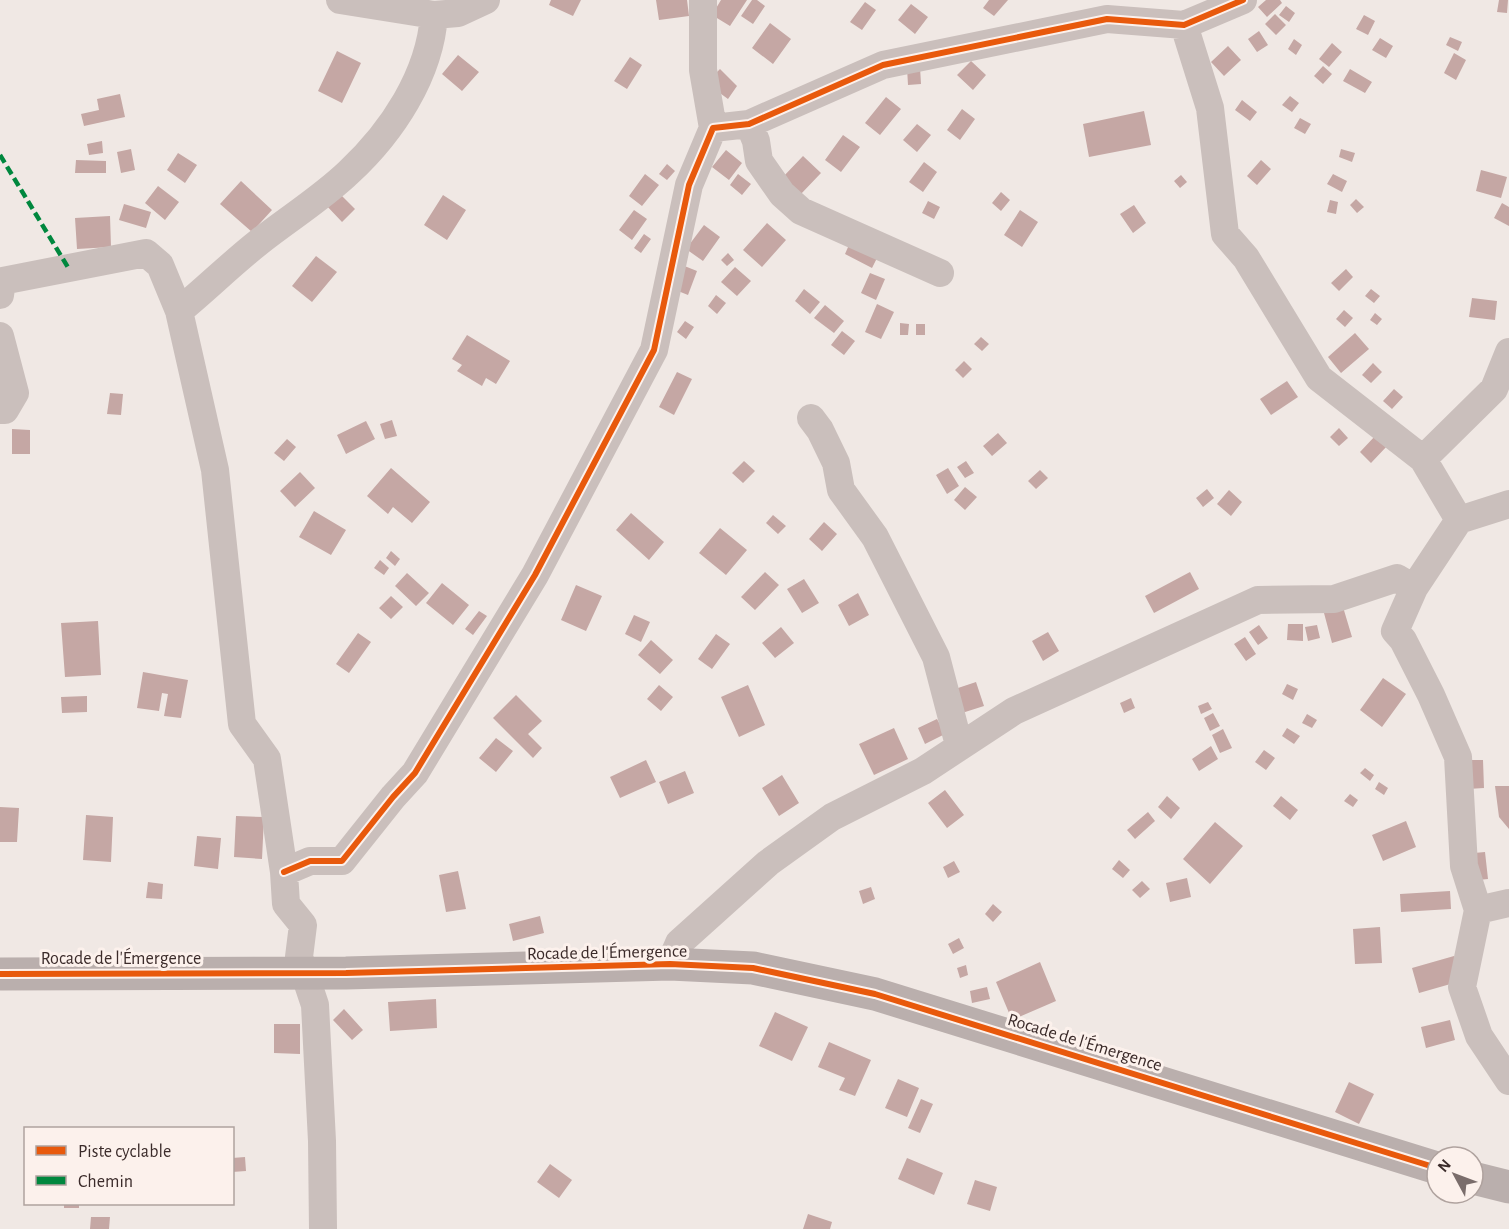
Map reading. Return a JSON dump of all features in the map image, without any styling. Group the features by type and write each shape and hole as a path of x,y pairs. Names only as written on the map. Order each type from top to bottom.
{"street":[{"path":"340,0 434,15 458,13 486,0"},
{"path":"284,872 310,861 342,861 393,797 416,773 535,575 654,350 689,185 713,128 703,70 703,0"},
{"path":"713,128 749,124 883,64 1107,20 1184,25 1243,0"},
{"path":"179,311 240,257 348,174 378,141 420,77 432,38 434,15"},
{"path":"1184,25 1210,108 1225,234 1246,258 1319,378 1423,459 1459,520"},
{"path":"749,124 756,141 759,161 782,194 801,212 940,273"},
{"path":"0,295 2,281 146,254 160,265 179,311 215,470 242,724 267,759 284,872 286,904 303,925 299,957 315,1005 322,1141 323,1229"},
{"path":"0,336 15,393 5,410 0,410"},
{"path":"1423,459 1494,389 1509,352"},
{"path":"811,418 820,430 836,464 841,490 875,537 936,657 959,744"},
{"path":"1509,504 1459,520 1414,588 1395,631 1403,640 1431,695 1458,757 1464,866 1478,910 1462,987 1479,1036 1509,1081"},
{"path":"670,964 679,943 768,863 832,817 923,771 959,744 1014,711 1258,600 1334,599 1397,578 1414,588"},
{"path":"1478,910 1509,903"},
{"name":"Rocade de l'Émergence","path":"0,974 441,972 670,964 753,968 875,994 1425,1164"},
{"path":"1485,1181 1509,1187"}],"building":[{"path":"551,0 581,0 573,16 549,5"},
{"path":"656,0 687,0 689,16 659,20"},
{"path":"721,0 747,0 730,26 712,15"},
{"path":"752,0 757,0 765,6 753,24 741,16"},
{"path":"989,0 1008,0 994,16 983,8"},
{"path":"1266,0 1280,0 1282,3 1267,17 1258,7"},
{"path":"1499,0 1508,0 1507,13 1497,12"},
{"path":"865,2 876,10 862,30 850,22"},
{"path":"911,4 928,17 915,34 898,20"},
{"path":"1286,6 1295,13 1289,22 1279,15"},
{"path":"1275,14 1286,25 1276,35 1265,24"},
{"path":"1364,15 1375,21 1368,35 1356,29"},
{"path":"770,23 791,39 773,64 752,48"},
{"path":"1259,31 1268,45 1257,52 1248,39"},
{"path":"1450,37 1462,42 1458,51 1446,45"},
{"path":"1380,38 1393,46 1386,58 1372,50"},
{"path":"1294,39 1302,45 1296,55 1288,49"},
{"path":"1332,43 1342,52 1329,67 1319,59"},
{"path":"1228,46 1241,60 1224,76 1211,62"},
{"path":"337,51 361,63 342,103 318,91"},
{"path":"1454,53 1466,60 1456,80 1444,73"},
{"path":"458,55 479,72 462,91 442,74"},
{"path":"630,57 642,65 627,89 614,81"},
{"path":"971,61 986,75 973,90 957,75"},
{"path":"1323,66 1332,74 1323,84 1314,76"},
{"path":"920,67 921,84 908,85 907,68"},
{"path":"720,69 737,86 728,99 713,88 714,75"},
{"path":"1350,69 1372,82 1365,93 1343,81"},
{"path":"120,94 125,117 84,126 81,114 99,110 97,99"},
{"path":"1290,96 1299,103 1292,112 1282,105"},
{"path":"886,97 901,109 880,135 865,123"},
{"path":"1242,100 1257,112 1250,121 1235,110"},
{"path":"962,109 975,119 960,140 947,130"},
{"path":"1144,111 1151,145 1089,157 1083,124"},
{"path":"1300,118 1311,124 1305,134 1294,128"},
{"path":"917,124 931,135 917,152 903,140"},
{"path":"843,135 860,147 841,172 825,160"},
{"path":"102,141 103,153 89,155 87,144"},
{"path":"131,149 135,170 121,173 117,152"},
{"path":"1341,149 1355,153 1352,162 1339,157"},
{"path":"726,150 742,163 729,180 712,167"},
{"path":"178,153 197,165 185,183 167,170"},
{"path":"803,156 821,173 800,195 782,178"},
{"path":"76,160 106,161 106,173 75,173"},
{"path":"1261,160 1271,169 1257,185 1247,176"},
{"path":"924,162 937,172 923,192 909,182"},
{"path":"667,164 675,171 667,180 659,174"},
{"path":"1481,170 1507,177 1501,198 1476,191"},
{"path":"645,174 659,185 642,206 629,196"},
{"path":"738,174 751,184 742,195 730,185"},
{"path":"1333,174 1347,181 1342,192 1327,184"},
{"path":"1181,175 1187,182 1180,188 1174,181"},
{"path":"241,181 272,210 252,232 220,204"},
{"path":"158,186 179,202 165,220 145,203"},
{"path":"338,192 355,209 342,222 325,204"},
{"path":"1001,192 1010,200 1001,211 992,203"},
{"path":"443,195 466,210 447,240 424,225"},
{"path":"1356,199 1364,207 1357,213 1350,205"},
{"path":"1330,200 1338,202 1336,214 1327,212"},
{"path":"928,201 940,207 934,219 922,213"},
{"path":"1502,203 1509,207 1509,226 1494,218"},
{"path":"124,204 151,212 146,228 119,220"},
{"path":"1134,205 1146,223 1133,233 1120,214"},
{"path":"634,210 647,219 632,240 619,230"},
{"path":"1020,210 1038,222 1022,247 1004,235"},
{"path":"110,216 111,247 77,249 75,218"},
{"path":"767,223 786,240 762,267 743,250"},
{"path":"704,225 720,237 703,261 686,249"},
{"path":"644,234 651,239 641,253 634,248"},
{"path":"852,238 880,252 872,268 845,254"},
{"path":"728,253 734,260 727,266 721,260"},
{"path":"316,256 337,272 312,302 292,286"},
{"path":"682,265 697,271 688,295 673,289"},
{"path":"735,267 751,281 737,296 721,282"},
{"path":"1346,269 1353,277 1339,291 1331,283"},
{"path":"870,273 885,279 876,300 861,293"},
{"path":"804,289 820,302 810,314 795,301"},
{"path":"1371,289 1380,296 1374,303 1365,296"},
{"path":"716,295 726,303 717,314 708,306"},
{"path":"1472,298 1497,301 1495,320 1469,317"},
{"path":"877,304 894,312 881,339 865,332"},
{"path":"825,305 844,321 834,333 814,318"},
{"path":"1344,310 1353,318 1345,327 1336,319"},
{"path":"1375,313 1382,319 1377,325 1370,320"},
{"path":"685,321 694,327 686,339 677,332"},
{"path":"900,323 909,324 908,335 900,335"},
{"path":"916,324 925,324 925,335 916,335"},
{"path":"842,331 855,341 844,355 831,345"},
{"path":"1355,333 1369,349 1341,373 1328,357"},
{"path":"467,335 510,361 496,384 486,378 482,386 457,371 462,365 452,359"},
{"path":"981,337 989,344 982,351 974,344"},
{"path":"964,361 972,369 963,378 955,370"},
{"path":"1373,363 1382,372 1371,383 1362,375"},
{"path":"677,372 692,379 674,415 659,407"},
{"path":"1287,381 1298,397 1271,415 1260,399"},
{"path":"1394,389 1403,397 1392,409 1383,401"},
{"path":"110,393 123,394 121,415 107,414"},
{"path":"392,420 397,436 385,439 380,424"},
{"path":"366,421 375,439 346,454 337,435"},
{"path":"1339,428 1348,438 1339,446 1330,437"},
{"path":"12,429 30,430 30,454 12,454"},
{"path":"998,433 1007,443 992,456 983,446"},
{"path":"1376,435 1388,445 1371,463 1360,452"},
{"path":"287,439 296,447 284,461 274,453"},
{"path":"744,461 755,471 743,483 732,473"},
{"path":"966,461 974,473 965,478 957,467"},
{"path":"391,468 430,502 412,523 393,507 388,514 367,496"},
{"path":"948,468 959,486 947,494 936,475"},
{"path":"1040,470 1048,478 1036,489 1028,481"},
{"path":"300,472 315,488 295,507 280,491"},
{"path":"965,487 977,497 965,510 954,500"},
{"path":"1207,489 1214,498 1203,507 1196,498"},
{"path":"1229,490 1242,502 1231,516 1217,504"},
{"path":"314,511 346,530 331,555 299,537"},
{"path":"631,513 664,542 649,560 616,530"},
{"path":"773,515 786,526 778,534 766,523"},
{"path":"824,522 837,534 822,551 809,539"},
{"path":"720,528 747,550 726,575 699,553"},
{"path":"391,551 400,559 395,566 386,558"},
{"path":"380,560 389,568 384,575 374,568"},
{"path":"765,572 779,585 755,610 741,597"},
{"path":"1190,572 1199,589 1154,613 1145,596"},
{"path":"407,573 429,593 416,606 395,586"},
{"path":"804,579 819,603 802,613 787,589"},
{"path":"442,583 469,605 453,625 426,603"},
{"path":"576,585 602,596 586,631 561,620"},
{"path":"858,593 869,615 849,626 838,605"},
{"path":"391,596 403,607 391,619 379,608"},
{"path":"1343,607 1352,637 1332,643 1324,613"},
{"path":"479,611 487,616 473,635 465,629"},
{"path":"634,615 650,622 641,642 625,634"},
{"path":"98,621 101,675 65,677 61,623"},
{"path":"1288,624 1303,624 1303,641 1287,640"},
{"path":"1259,625 1268,638 1258,645 1249,632"},
{"path":"1317,625 1320,638 1308,641 1305,627"},
{"path":"781,627 794,643 775,658 762,643"},
{"path":"1048,632 1059,651 1043,661 1032,641"},
{"path":"358,633 371,642 349,673 336,664"},
{"path":"716,634 730,644 712,669 698,659"},
{"path":"1245,637 1256,654 1246,661 1234,644"},
{"path":"651,640 673,660 660,674 638,655"},
{"path":"143,672 188,680 181,718 164,716 168,694 162,693 159,711 137,708"},
{"path":"1383,678 1406,694 1382,727 1360,710"},
{"path":"976,682 984,706 962,713 955,689"},
{"path":"1287,684 1298,689 1293,700 1282,694"},
{"path":"659,685 673,697 661,711 647,699"},
{"path":"748,685 765,725 739,737 721,697"},
{"path":"516,695 542,721 528,734 542,748 533,758 493,718"},
{"path":"87,696 87,712 62,713 61,697"},
{"path":"1131,698 1135,708 1124,713 1120,703"},
{"path":"1208,702 1212,709 1201,714 1198,706"},
{"path":"1213,713 1220,726 1210,731 1204,718"},
{"path":"1307,714 1317,720 1312,728 1302,723"},
{"path":"937,719 945,734 925,744 918,728"},
{"path":"894,728 908,759 874,775 859,744"},
{"path":"1287,728 1300,736 1294,744 1282,736"},
{"path":"1223,729 1232,748 1220,753 1212,735"},
{"path":"496,738 513,751 496,772 479,758"},
{"path":"1211,746 1218,759 1199,771 1192,759"},
{"path":"1264,750 1275,758 1266,770 1255,762"},
{"path":"646,760 656,782 620,798 610,777"},
{"path":"1467,760 1483,760 1484,788 1468,789"},
{"path":"1365,768 1374,775 1370,781 1360,773"},
{"path":"685,771 694,793 668,804 659,782"},
{"path":"782,775 799,803 779,816 762,788"},
{"path":"1379,782 1388,788 1384,795 1375,789"},
{"path":"1495,786 1509,786 1509,829 1499,817"},
{"path":"945,790 964,815 947,828 928,803"},
{"path":"1350,794 1358,800 1353,807 1344,801"},
{"path":"1167,796 1180,808 1171,819 1158,807"},
{"path":"1281,796 1298,810 1290,820 1273,806"},
{"path":"0,807 19,808 17,842 0,842"},
{"path":"1148,812 1155,821 1135,839 1127,830"},
{"path":"86,815 113,817 111,862 83,860"},
{"path":"236,816 264,817 262,859 234,857"},
{"path":"1406,821 1416,847 1383,861 1372,835"},
{"path":"1215,822 1243,846 1210,884 1183,859"},
{"path":"197,836 221,838 218,869 194,866"},
{"path":"1485,852 1488,879 1478,880 1474,853"},
{"path":"1119,860 1130,870 1123,878 1112,869"},
{"path":"954,861 960,872 948,878 943,867"},
{"path":"458,871 466,909 446,912 439,875"},
{"path":"1187,878 1191,897 1170,902 1166,883"},
{"path":"1142,881 1150,889 1140,898 1132,890"},
{"path":"148,882 163,884 162,899 146,898"},
{"path":"871,887 875,899 863,904 859,891"},
{"path":"1450,891 1451,909 1401,912 1400,894"},
{"path":"993,904 1002,912 993,922 985,914"},
{"path":"540,916 544,933 513,941 509,924"},
{"path":"1380,927 1382,963 1355,964 1353,929"},
{"path":"959,938 964,948 953,954 948,944"},
{"path":"1454,956 1461,981 1419,993 1412,968"},
{"path":"1040,962 1056,1001 1012,1020 996,982"},
{"path":"966,965 968,975 960,978 957,968"},
{"path":"987,987 990,999 972,1003 970,991"},
{"path":"436,999 437,1028 390,1031 388,1002"},
{"path":"344,1009 363,1030 352,1040 333,1020"},
{"path":"775,1012 808,1027 792,1061 759,1046"},
{"path":"1450,1020 1455,1040 1426,1048 1421,1027"},
{"path":"274,1024 300,1024 300,1054 274,1053"},
{"path":"829,1042 871,1060 855,1096 839,1090 845,1078 818,1067"},
{"path":"898,1079 919,1088 907,1117 885,1108"},
{"path":"1349,1082 1374,1094 1359,1124 1335,1112"},
{"path":"921,1099 933,1104 920,1133 908,1128"},
{"path":"245,1157 246,1171 234,1172 234,1158"},
{"path":"907,1158 943,1173 934,1195 898,1179"},
{"path":"550,1164 572,1180 559,1198 537,1182"},
{"path":"975,1180 997,1187 990,1211 967,1204"},
{"path":"64,1205 79,1205 79,1208 64,1208"},
{"path":"808,1214 832,1222 830,1229 803,1229"},
{"path":"91,1217 110,1217 109,1229 90,1229"}],"marked path":[{"path":"0,155 69,269"}],"cycle path":[{"path":"284,872 310,861 342,861 415,773 535,575 654,350 689,185 713,128 749,124 883,65 1107,19 1184,25 1243,0"},
{"path":"0,974 346,973 670,964 753,968 875,994 1425,1164"}]}
